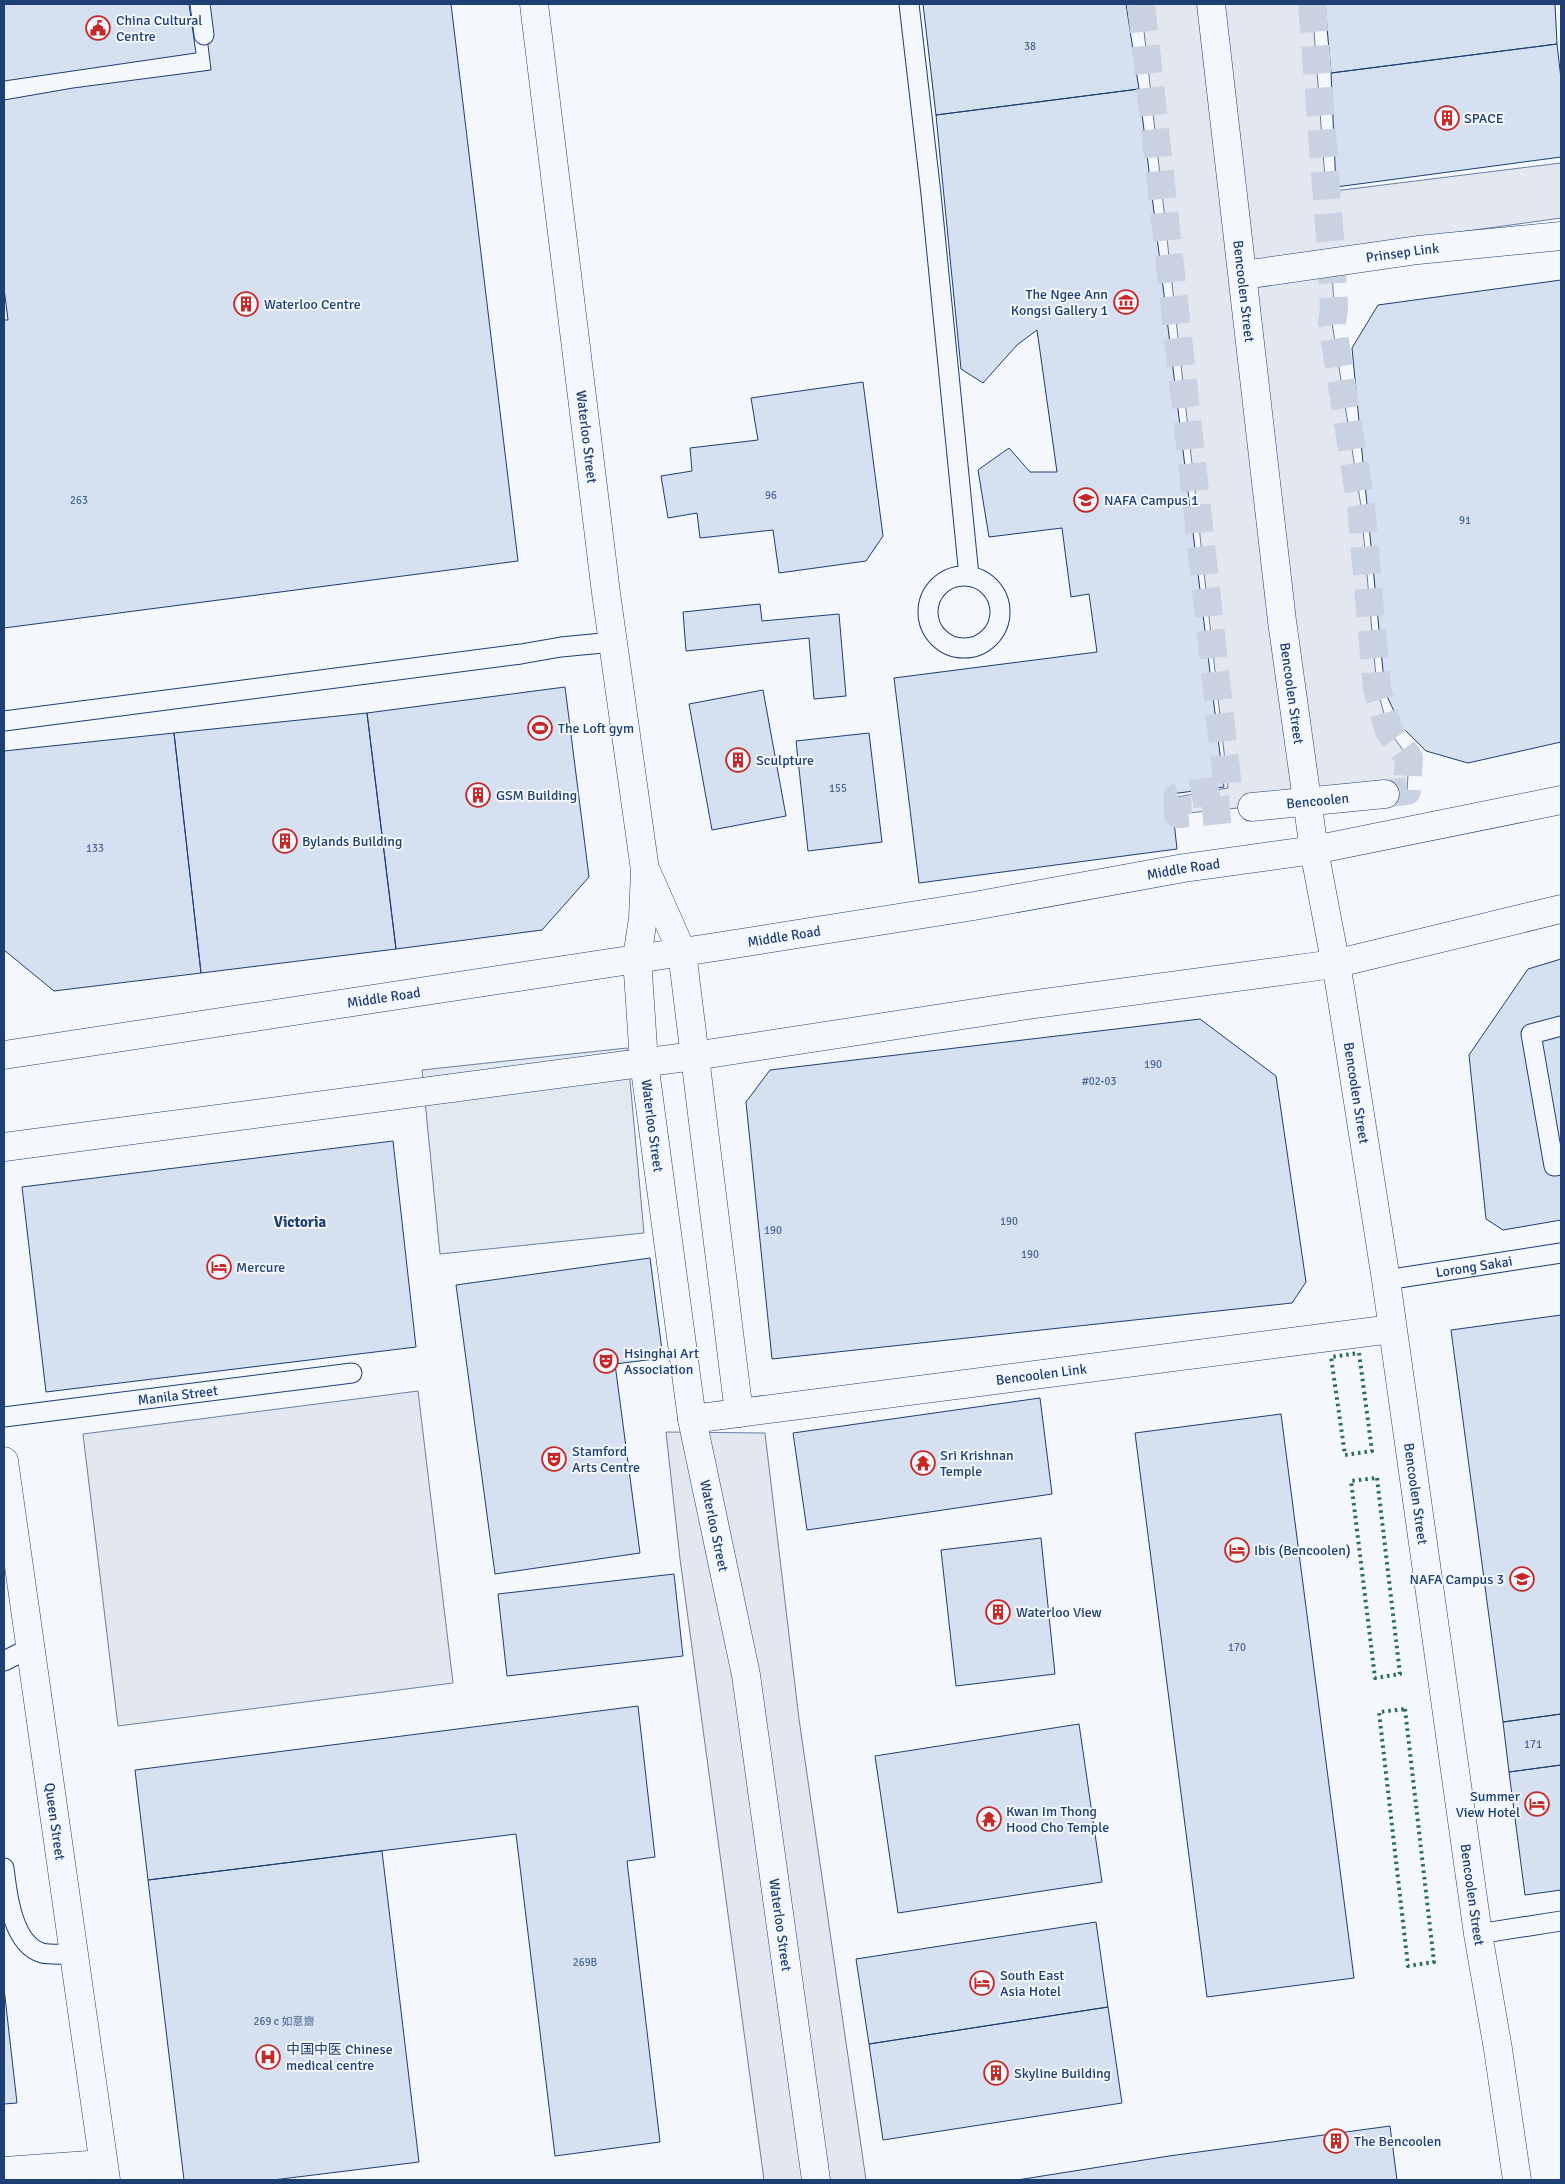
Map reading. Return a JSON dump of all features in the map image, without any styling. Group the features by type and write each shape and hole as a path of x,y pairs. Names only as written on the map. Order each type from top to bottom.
{"main road":[{"name":"Waterloo Street","path":"534,4 613,642 645,870 637,958 644,1062 692,1419 746,1675 816,2180"},
{"name":"Bencoolen Street","path":"1212,4 1282,621 1309,801 1314,850 1334,964 1342,997 1386,1280 1478,1934 1498,2048 1517,2180"},
{"name":"Prinsep Link","path":"1244,275 1418,250 1561,236"},
{"name":"Bencoolen","path":"1252,807 1385,794"},
{"name":"Middle Road","path":"4,1055 974,906 1184,868 1314,850 1561,800"},
{"name":"Waterloo Street","path":"645,870 682,952 739,1413"},
{"path":"4,1147 694,1056 1028,1005 1334,964 1561,910"},
{"name":"Bencoolen Link","path":"692,1419 1392,1329"},
{"name":"Queen Street","path":"4,1461 104,2172"},
{"path":"4,2171 104,2172"}],"lane":[{"path":"200,4 204,35"},
{"path":"909,4 937,193 968,576"},
{"path":"4,721 521,654 561,647 613,642"},
{"path":"1561,1026 1531,1034 1554,1166 1561,1165"},
{"name":"Lorong Sakai","path":"1386,1280 1561,1252"},
{"name":"Manila Street","path":"4,1417 352,1373"},
{"path":"4,1662 30,1648"},
{"path":"4,1868 7,1897 18,1932 30,1945 41,1953 73,1954"},
{"path":"1478,1934 1561,1921"}],"shaded area":[{"path":"1141,4 1312,4 1326,192 1561,163 1561,218 1331,250 1334,308 1332,323 1361,506 1377,689 1389,731 1409,758 1407,791 1178,814 1177,797 1228,788"},
{"path":"627,1048 644,1233 440,1254 422,1070"},
{"path":"418,1391 453,1683 118,1726 83,1434"},
{"path":"666,1432 765,1433 799,1719 866,2180 764,2180 680,1559"}],"building":[{"name":"China Cultural Centre","path":"4,4 189,4 196,53 4,81"},
{"name":"Waterloo Centre","path":"203,4 451,4 518,561 4,628 4,320 8,320 4,288 4,100 73,88 211,70"},
{"path":"923,4 1126,4 1139,89 936,115"},
{"path":"1325,4 1555,4 1557,44 1331,73"},
{"name":"SPACE","path":"1557,44 1561,79 1561,157 1336,187 1331,73"},
{"name":"NAFA Campus 1","path":"1139,89 1224,787 1171,794 1177,849 919,883 894,678 1097,652 1089,594 1071,597 1062,528 989,537 978,470 1009,448 1030,472 1057,472 1037,330 1017,345 983,383 961,369 936,115"},
{"path":"1561,280 1561,742 1468,763 1426,751 1401,726 1385,692 1352,348 1378,305"},
{"path":"863,382 883,536 866,561 779,573 773,530 700,538 697,513 668,518 661,476 692,471 690,448 758,440 751,398"},
{"path":"760,604 762,621 839,614 846,696 814,699 809,638 686,651 683,612"},
{"name":"GSM Building","path":"565,687 589,877 542,930 396,949 367,713"},
{"name":"Sculpture","path":"763,690 786,816 712,830 689,704"},
{"name":"Bylands Building","path":"367,713 396,949 201,973 174,733"},
{"path":"174,733 201,973 54,991 4,950 4,751"},
{"path":"869,733 882,842 808,851 796,741"},
{"path":"1561,959 1561,1220 1503,1230 1486,1219 1469,1055 1528,969"},
{"path":"1200,1019 1276,1076 1306,1282 1292,1303 772,1359 746,1102 770,1070"},
{"name":"Mercure","path":"393,1141 416,1347 46,1392 22,1187"},
{"name":"Stamford Arts Centre","path":"650,1258 663,1358 615,1364 640,1553 495,1574 456,1285"},
{"name":"NAFA Campus 3","path":"1561,1315 1561,1714 1503,1722 1451,1330"},
{"name":"Sri Krishnan Temple","path":"1040,1398 1052,1494 807,1530 793,1433"},
{"path":"1281,1414 1354,1978 1207,1997 1135,1433"},
{"name":"Waterloo View","path":"1041,1538 1055,1674 956,1686 941,1550"},
{"path":"674,1574 683,1656 507,1676 498,1594"},
{"path":"638,1706 655,1857 627,1861 660,2142 555,2156 516,1834 148,1880 135,1770"},
{"path":"1561,1714 1561,1765 1509,1772 1503,1722"},
{"name":"Kwan Im Thong Hood Cho Temple","path":"1079,1724 1102,1882 898,1913 875,1756"},
{"name":"Summer View Hotel","path":"1561,1765 1561,1890 1525,1895 1509,1772"},
{"path":"382,1851 419,2162 273,2180 184,2180 148,1880"},
{"name":"South East Asia Hotel","path":"1096,1922 1108,2007 869,2044 856,1959"},
{"path":"4,1988 17,2103 4,2104"},
{"name":"Skyline Building","path":"1108,2007 1122,2103 883,2140 869,2044"},
{"name":"The Bencoolen","path":"1390,2126 1397,2180 1017,2180 1169,2156"}],"tunnel":[{"path":"1141,4 1228,788 1177,797 1178,814 1252,807"},
{"path":"1312,4 1331,250 1334,308 1332,323 1361,506 1377,689 1389,731 1409,758 1407,791 1385,794"}],"hedge":[{"path":"1359,1353 1372,1451 1345,1455 1331,1357 1359,1353"},
{"path":"1377,1478 1400,1674 1375,1678 1351,1481 1377,1478"},
{"path":"1405,1709 1434,1962 1408,1966 1379,1712 1405,1709"}],"place":[{"name":"China Cultural Centre","path":"98,28"},
{"name":"SPACE","path":"1447,118"},
{"name":"The Ngee Ann Kongsi Gallery 1","path":"1126,302"},
{"name":"Waterloo Centre","path":"246,304"},
{"name":"NAFA Campus 1","path":"1086,500"},
{"name":"The Loft gym","path":"540,728"},
{"name":"Sculpture","path":"738,760"},
{"name":"GSM Building","path":"478,795"},
{"name":"Bylands Building","path":"285,841"},
{"name":"Mercure","path":"219,1267"},
{"name":"Hsinghai Art Association","path":"606,1361"},
{"name":"Stamford Arts Centre","path":"554,1459"},
{"name":"Sri Krishnan Temple","path":"923,1463"},
{"name":"Ibis (Bencoolen)","path":"1237,1550"},
{"name":"NAFA Campus 3","path":"1522,1579"},
{"name":"Waterloo View","path":"998,1612"},
{"name":"Summer View Hotel","path":"1537,1804"},
{"name":"Kwan Im Thong Hood Cho Temple","path":"989,1819"},
{"name":"South East Asia Hotel","path":"982,1983"},
{"name":"中国中医 Chinese medical centre","path":"268,2057"},
{"name":"Skyline Building","path":"996,2073"},
{"name":"The Bencoolen","path":"1336,2141"}],"district":[{"name":"Victoria","path":"300,1222"}]}
